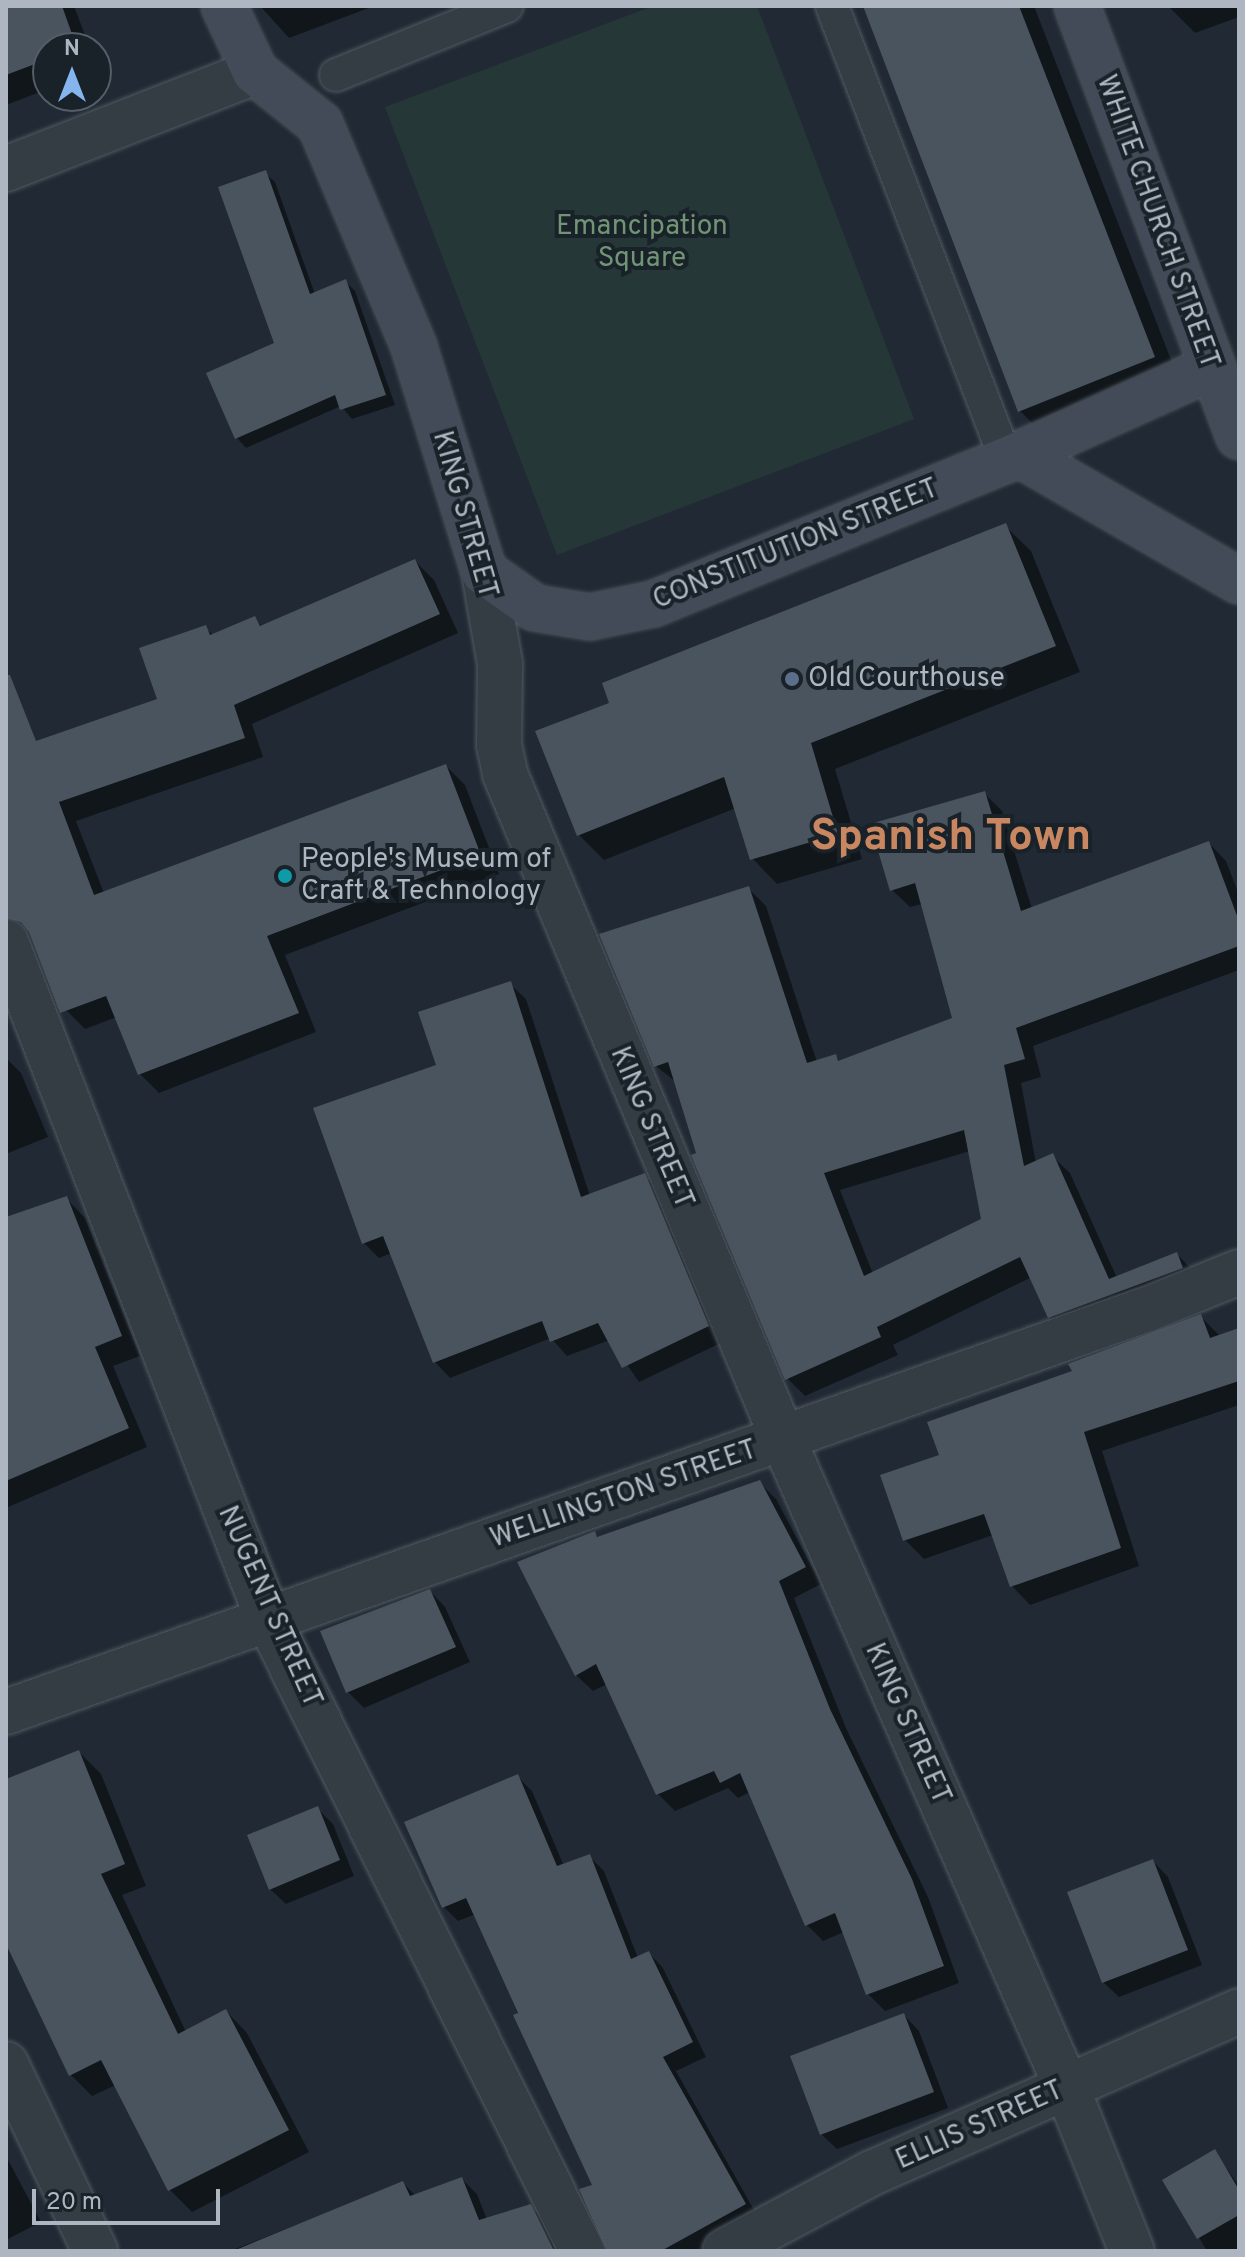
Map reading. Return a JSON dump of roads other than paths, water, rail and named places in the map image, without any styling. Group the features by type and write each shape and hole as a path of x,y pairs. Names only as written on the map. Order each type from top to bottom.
{"main road":[{"name":"KING STREET","path":"224,6 255,72 320,124 414,347 484,572"},
{"name":"WHITE CHURCH STREET","path":"1077,6 1225,363 1239,437"},
{"name":"CONSTITUTION STREET","path":"484,572 535,608 590,617 653,604 1012,457 1225,363"},
{"path":"1012,457 1239,581"}],"street":[{"path":"6,169 255,72"},
{"name":"KING STREET","path":"484,572 500,664 499,745 505,774 783,1439 1067,2088 1132,2251"},
{"name":"NUGENT STREET","path":"6,942 268,1619 582,2251"},
{"name":"WELLINGTON STREET","path":"6,1712 783,1439 1239,1272"},
{"name":"ELLIS STREET","path":"725,2251 872,2173 1239,2011"},
{"path":"6,2064 95,2251"}],"lane":[{"path":"336,75 507,6"},
{"path":"832,6 1012,457"}],"place":[{"name":"Old Courthouse","path":"792,679"},
{"name":"People's Museum of Craft & Technology","path":"285,876"}],"district":[{"name":"Spanish Town","path":"951,838"}],"park label":[{"name":"Emancipation Square","path":"642,243"}]}
